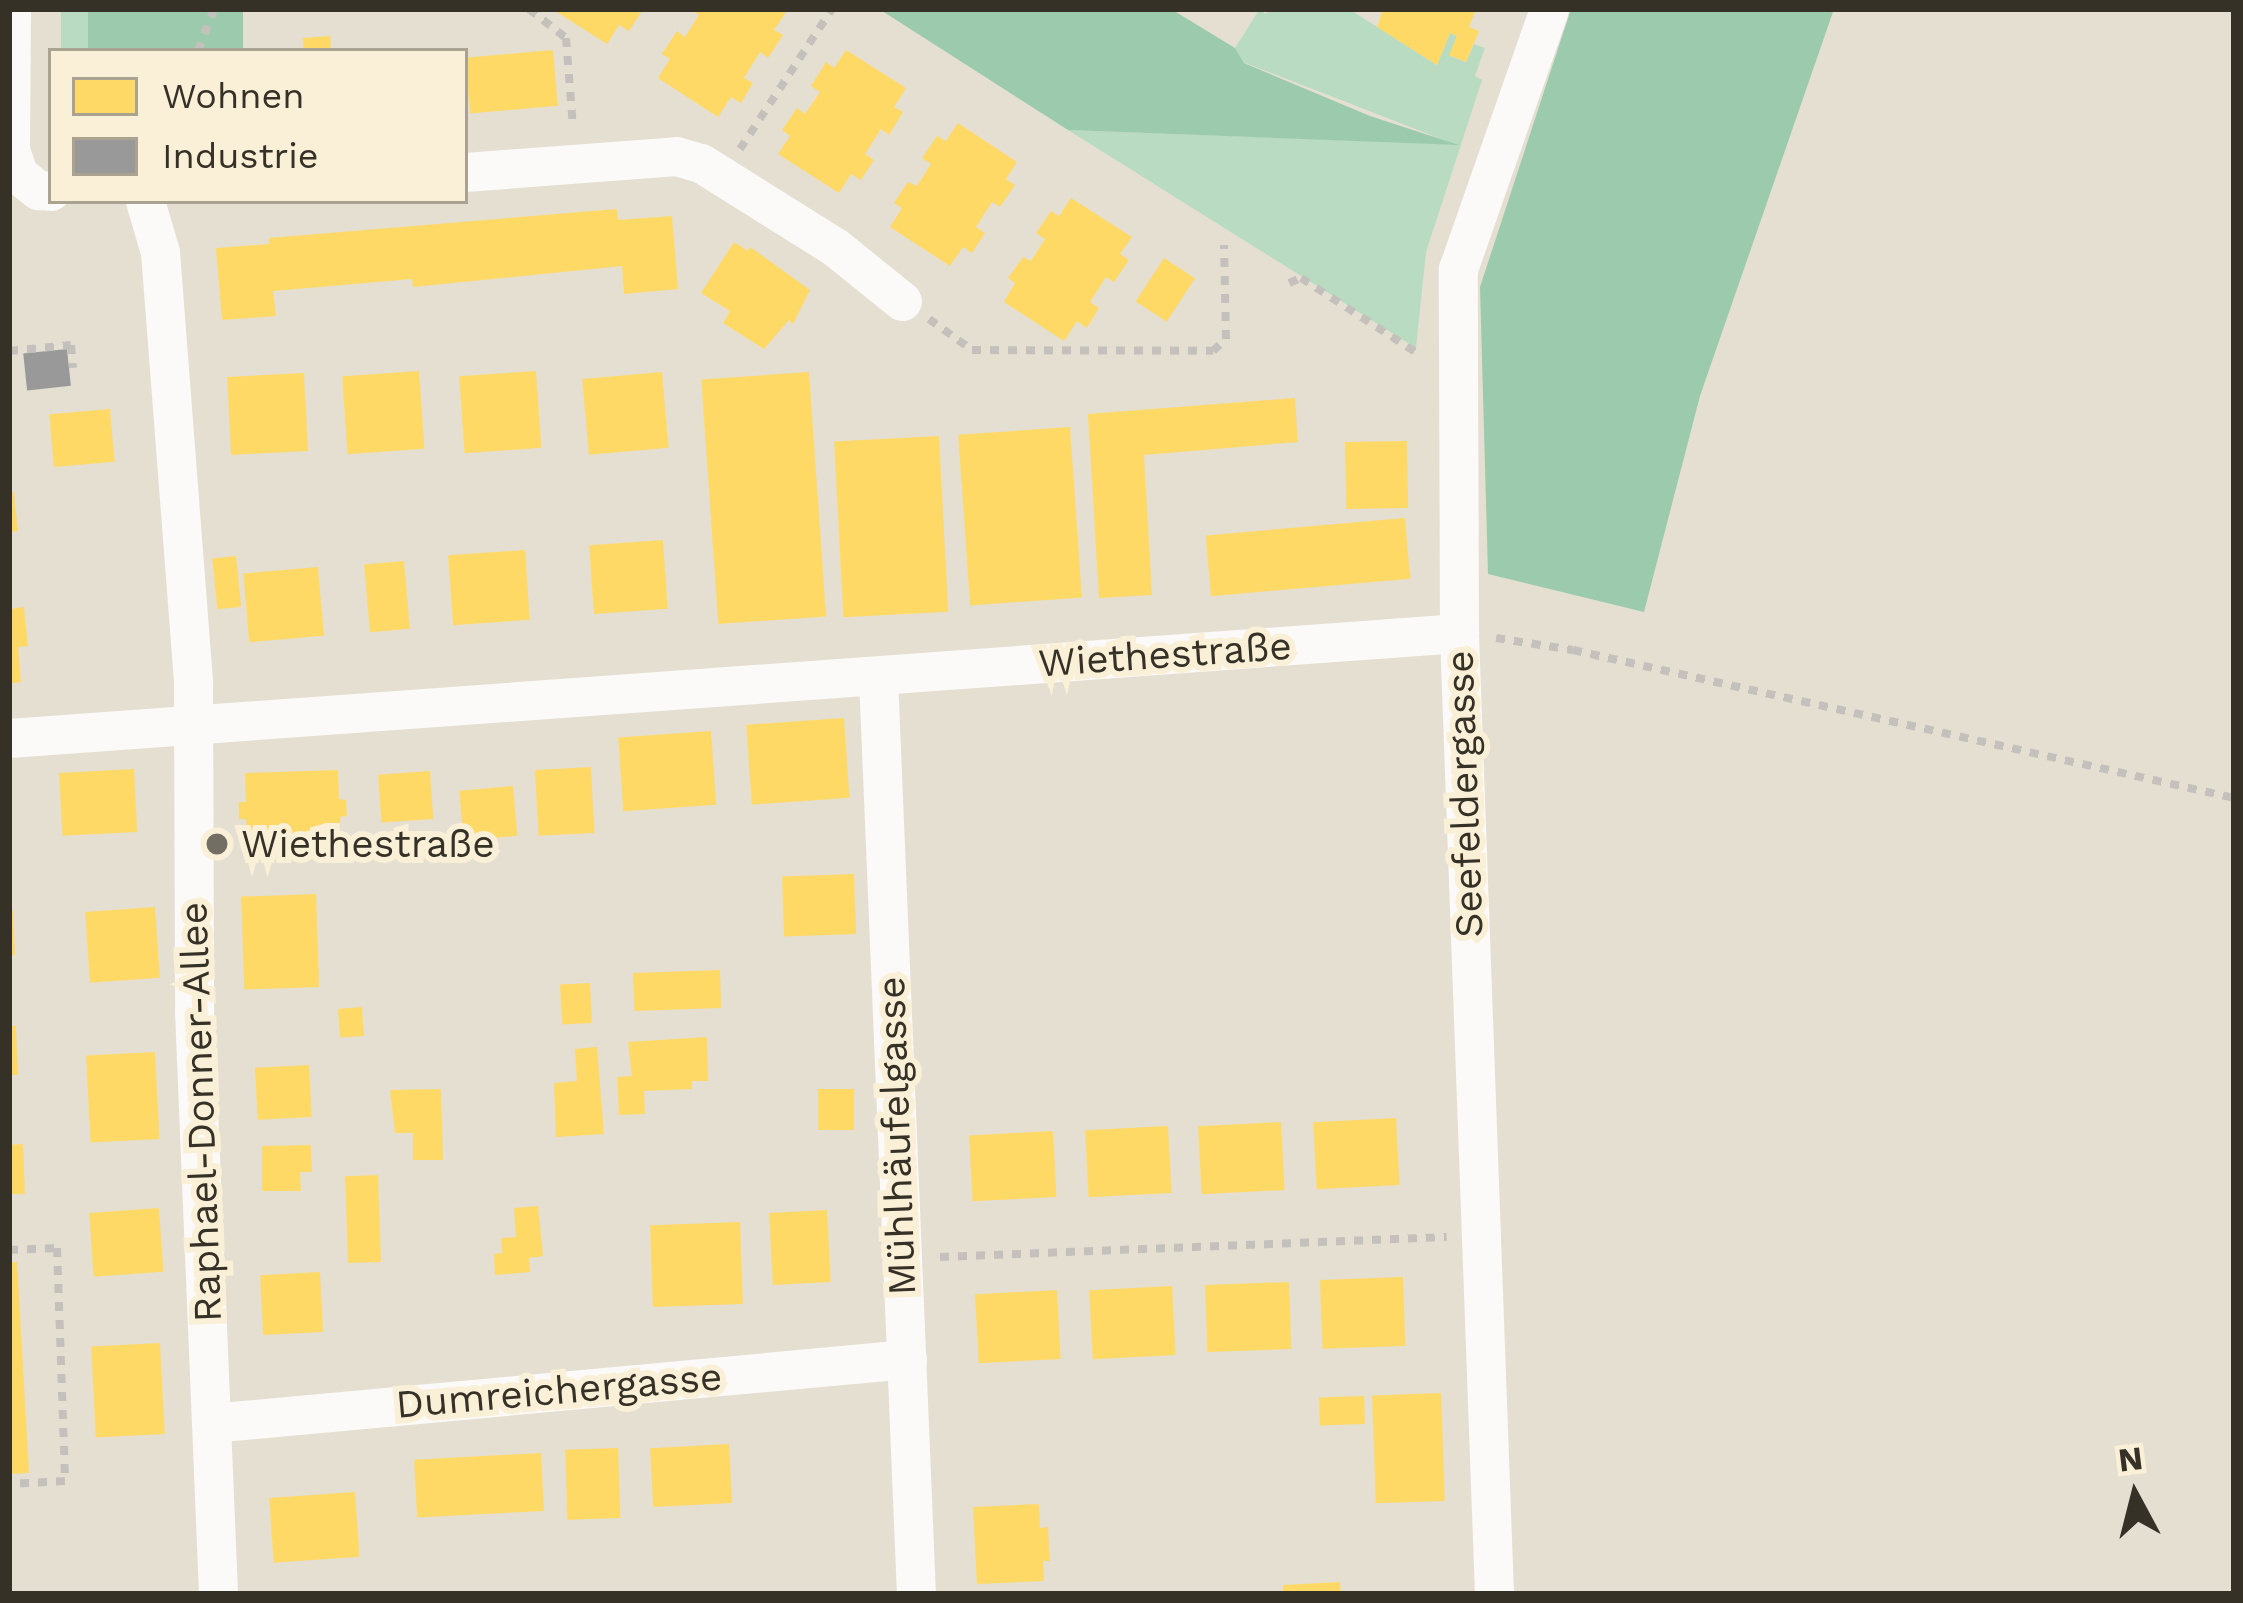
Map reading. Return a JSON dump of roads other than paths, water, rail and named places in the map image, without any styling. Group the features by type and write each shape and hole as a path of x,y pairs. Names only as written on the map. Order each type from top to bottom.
{"street":[{"path":"11,9 9,149 18,174 38,190 48,190"},
{"name":"Seefeldergasse","path":"1494,1594 1459,633 1458,269 1549,9"},
{"path":"468,172 676,156 723,176 835,247 902,301"},
{"name":"Raphael-Donner-Allee","path":"146,204 160,252 193,682 194,1011 218,1594"},
{"name":"Wiethestraße","path":"9,738 1459,633"},
{"name":"Mühlhäufelgasse","path":"878,677 916,1594"},
{"name":"Dumreichergasse","path":"211,1423 907,1359"}],"place":[{"name":"Wiethestraße","path":"217,844"}]}
